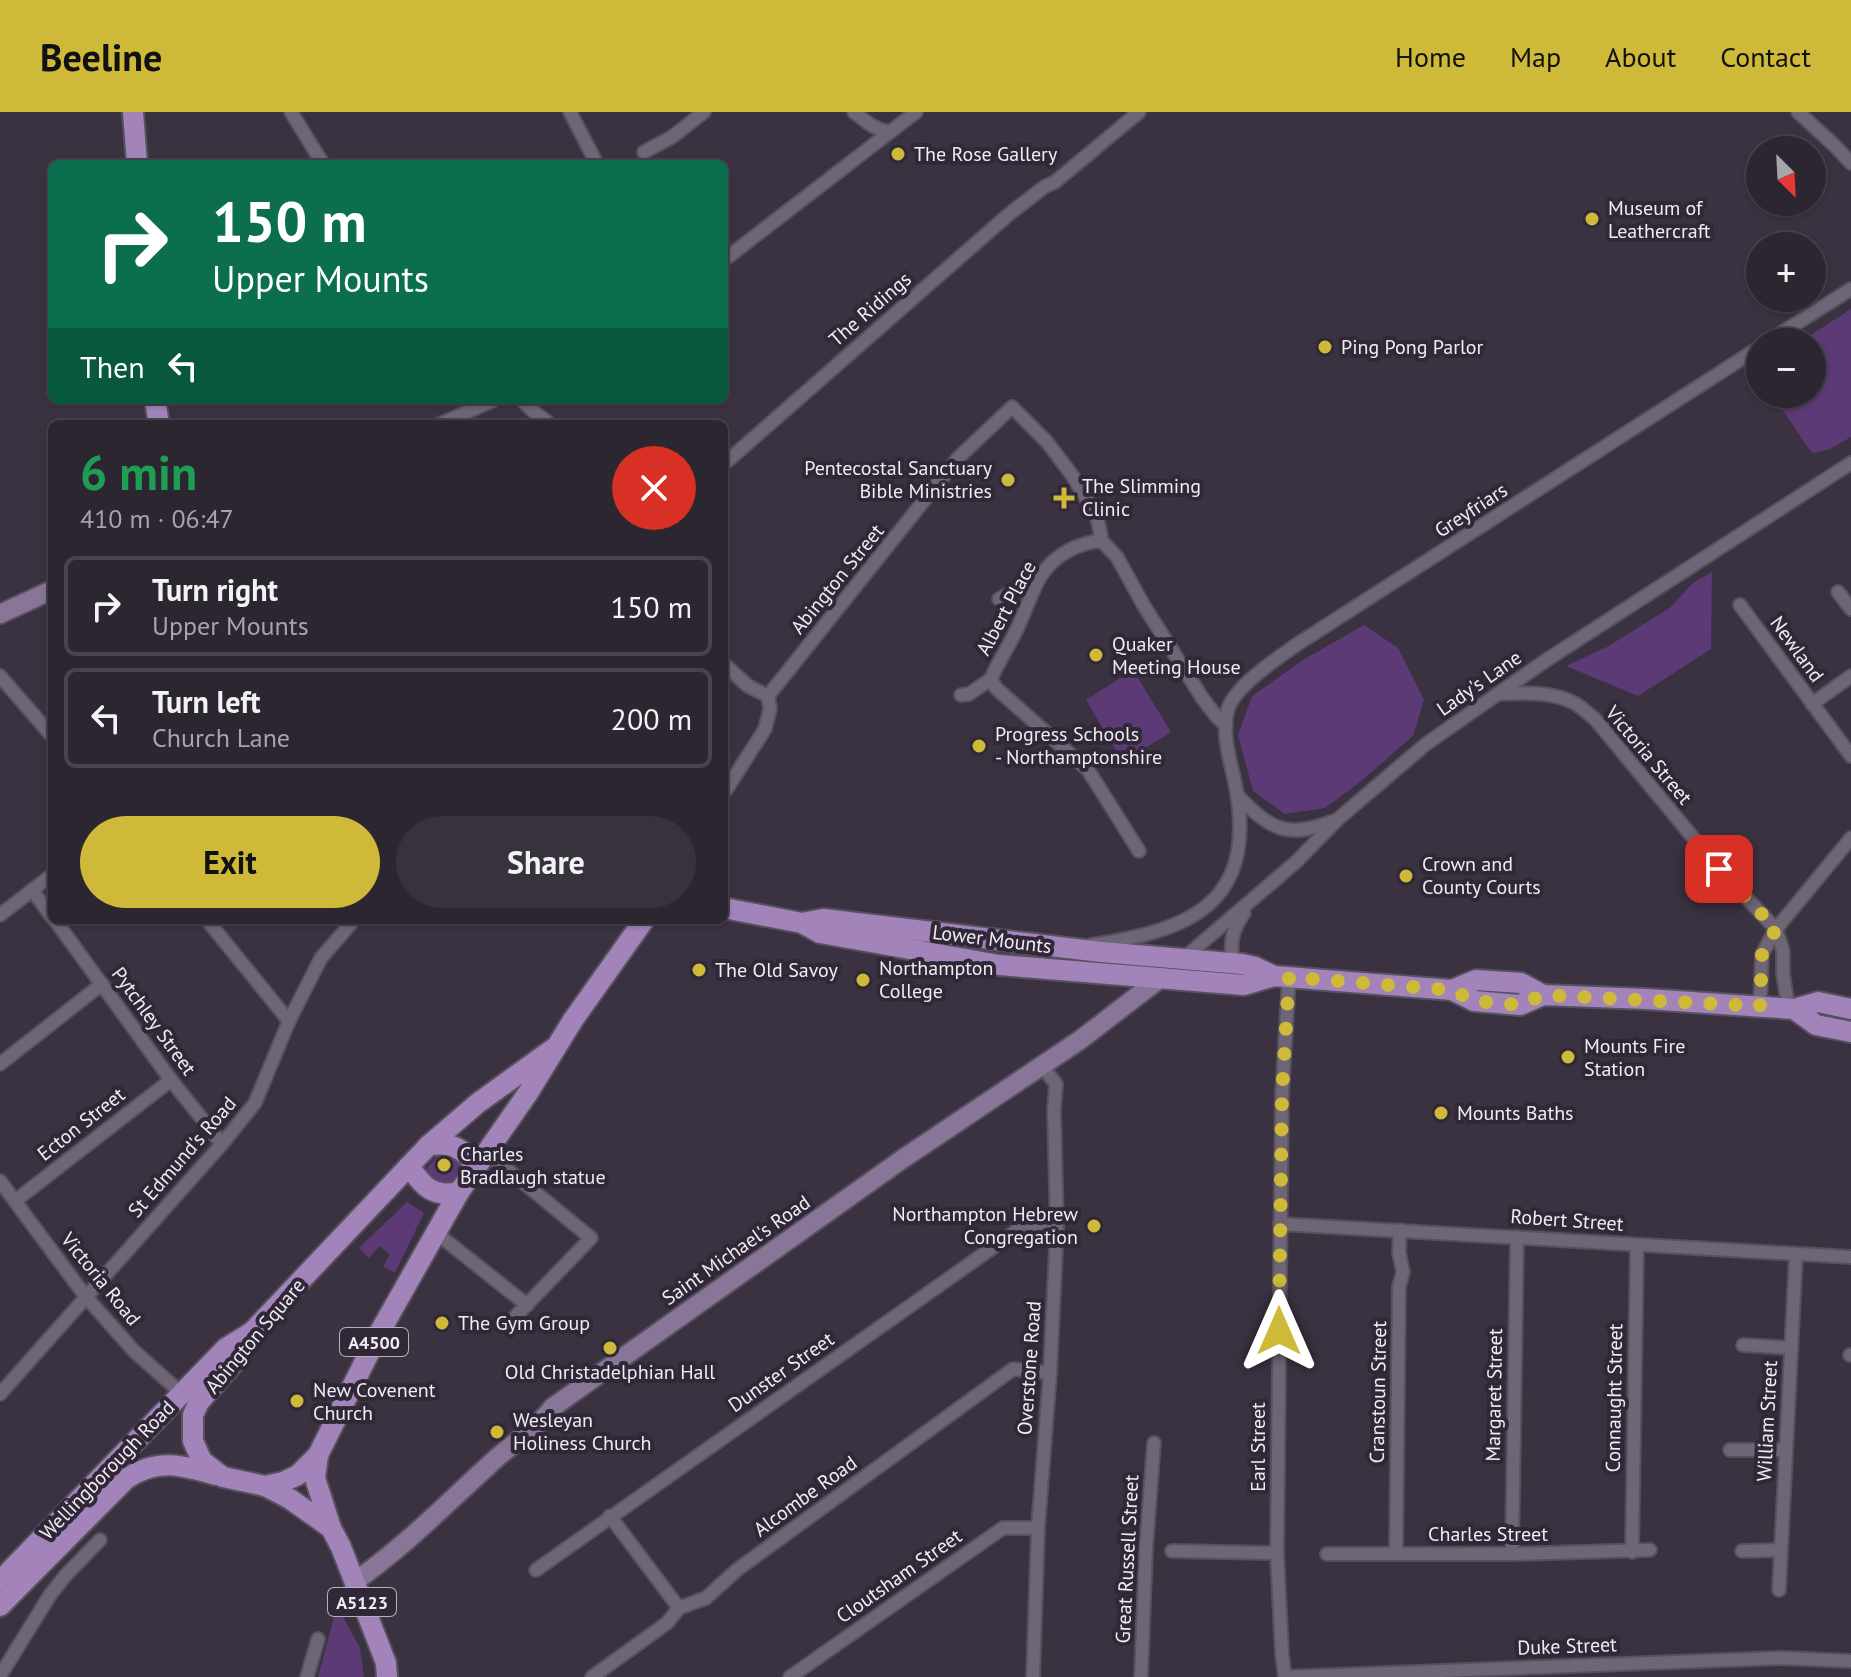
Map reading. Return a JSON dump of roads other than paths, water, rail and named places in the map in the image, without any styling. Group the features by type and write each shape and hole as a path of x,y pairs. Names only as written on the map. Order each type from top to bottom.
{"main road":[{"path":"133,112 137,160"},
{"name":"Lower Mounts","path":"728,909 802,923 820,933 999,965 1244,985 1282,977"},
{"name":"Lower Mounts","path":"802,923 823,919 1101,952 1242,964 1282,977"},
{"name":"Abington Square","path":"265,1486 298,1475 318,1455 378,1335 459,1192 639,924"},
{"path":"1282,977 1452,990 1474,1001 1520,1005 1543,995 1793,1009 1818,1002 1851,1009"},
{"path":"1793,1009 1816,1025 1851,1032"},
{"name":"Abington Square","path":"223,1477 202,1461 196,1451 193,1415 199,1402 238,1358 252,1332 429,1145 478,1103 557,1046"},
{"path":"429,1145 452,1145 470,1157 481,1159"},
{"path":"409,1166 437,1194 459,1192"},
{"name":"Wellingborough Road","path":"3,1590 82,1498 181,1393 226,1348 252,1332"},
{"name":"A5123","path":"318,1455 315,1478 331,1528 386,1663 387,1677"},
{"name":"Wellingborough Road","path":"3,1590 137,1472 152,1466 184,1466 223,1477"},
{"path":"223,1477 265,1486 290,1499 331,1528"}],"street":[{"path":"291,112 321,160"},
{"path":"570,112 595,160"},
{"path":"644,152 672,137 704,112"},
{"path":"854,112 870,125 890,132"},
{"path":"728,257 916,112"},
{"name":"The Ridings","path":"728,460 1008,215 1055,182 1139,112"},
{"path":"1798,112 1851,163"},
{"path":"1789,328 1851,289"},
{"name":"Greyfriars","path":"1226,726 1227,710 1233,697 1257,674 1299,643 1746,356"},
{"path":"449,420 483,404"},
{"path":"526,404 545,420"},
{"name":"Abington Street","path":"728,787 765,729 770,709 768,696 958,458 1012,407 1047,442 1072,475 1097,517 1102,541"},
{"name":"Lady's Lane","path":"1162,977 1253,901 1338,819 1407,759 1497,694 1851,463"},
{"path":"1068,948 1124,940 1163,930 1207,907 1229,882 1235,867 1240,831 1238,796 1226,726 1203,699 1117,557 1102,541"},
{"name":"Albert Place","path":"961,695 969,694 991,679 1040,576 1073,548 1083,543 1102,541"},
{"path":"999,599 1040,576"},
{"path":"0,614 48,592"},
{"path":"1838,592 1851,609"},
{"name":"Newland","path":"1740,605 1851,756"},
{"path":"728,668 748,686 768,696"},
{"path":"0,676 48,731"},
{"path":"1812,704 1851,676"},
{"name":"Albert Place","path":"991,679 996,688 1088,770 1139,851"},
{"name":"Victoria Street","path":"1497,694 1561,698 1576,703 1595,719 1719,869 1776,929"},
{"path":"1238,796 1258,817 1280,828 1316,828 1338,819"},
{"path":"1760,1006 1762,954 1776,929 1851,838"},
{"path":"0,915 48,878"},
{"name":"Pytchley Street","path":"32,890 48,911"},
{"path":"1242,964 1233,958 1231,945 1234,929 1253,901"},
{"name":"Pytchley Street","path":"57,924 171,1080 222,1144"},
{"path":"210,924 289,1021"},
{"name":"St Edmund's Road","path":"0,1394 255,1103 289,1021 321,958 350,924"},
{"path":"1776,929 1783,951 1787,999 1793,1009"},
{"path":"1101,952 1113,960 1121,974 1122,997 1114,1014"},
{"name":"Saint Michael's Road","path":"354,1582 383,1562 503,1452 540,1423 553,1407 904,1158 1042,1066 1162,977"},
{"name":"Earl Street","path":"1282,977 1277,1553 1285,1677"},
{"path":"0,1064 102,984"},
{"name":"Overstone Road","path":"1033,1677 1038,1528 1057,1227 1056,1084 1042,1066"},
{"name":"Ecton Street","path":"15,1201 171,1080"},
{"path":"481,1159 591,1238 512,1320"},
{"name":"Victoria Road","path":"0,1181 86,1297 134,1351 181,1393"},
{"name":"Robert Street","path":"1280,1224 1851,1257"},
{"name":"Dunster Street","path":"536,1570 1019,1229 1057,1227"},
{"name":"Cranstoun Street","path":"1396,1554 1399,1287 1403,1272 1399,1253 1400,1230"},
{"path":"435,1232 527,1305"},
{"name":"Margaret Street","path":"1512,1554 1517,1237"},
{"name":"Connaught Street","path":"1632,1552 1637,1245"},
{"name":"William Street","path":"1779,1590 1796,1254"},
{"path":"1743,1345 1791,1348"},
{"name":"Alcombe Road","path":"592,1677 667,1623 679,1608 706,1598 738,1569 1013,1369 1050,1373"},
{"name":"Great Russell Street","path":"1141,1677 1154,1443"},
{"path":"1730,1450 1785,1450"},
{"path":"610,1516 679,1608"},
{"name":"Cloutsham Street","path":"790,1677 1003,1528 1038,1528"},
{"path":"0,1676 50,1595 100,1540"},
{"name":"Charles Street","path":"1327,1554 1650,1550"},
{"path":"1742,1551 1780,1550"},
{"path":"1172,1551 1277,1553"},
{"path":"307,1677 318,1639"},
{"name":"Duke Street","path":"1285,1677 1766,1659 1851,1661"}],"place":[{"name":"The Rose Gallery","path":"898,154"},
{"name":"Museum of Leathercraft","path":"1592,219"},
{"name":"Ping Pong Parlor","path":"1325,347"},
{"name":"Pentecostal Sanctuary Bible Ministries","path":"1008,480"},
{"name":"The Slimming Clinic","path":"1064,498"},
{"name":"Quaker Meeting House","path":"1096,655"},
{"name":"Progress Schools - Northamptonshire","path":"979,746"},
{"name":"Crown and County Courts","path":"1406,876"},
{"name":"The Old Savoy","path":"699,970"},
{"name":"Northampton College","path":"863,980"},
{"name":"Mounts Fire Station","path":"1568,1057"},
{"name":"Mounts Baths","path":"1441,1113"},
{"name":"Charles Bradlaugh statue","path":"444,1165"},
{"name":"Northampton Hebrew Congregation","path":"1094,1226"},
{"name":"The Gym Group","path":"442,1323"},
{"name":"Old Christadelphian Hall","path":"610,1348"},
{"name":"New Covenent Church","path":"297,1401"},
{"name":"Wesleyan Holiness Church","path":"497,1432"}]}
